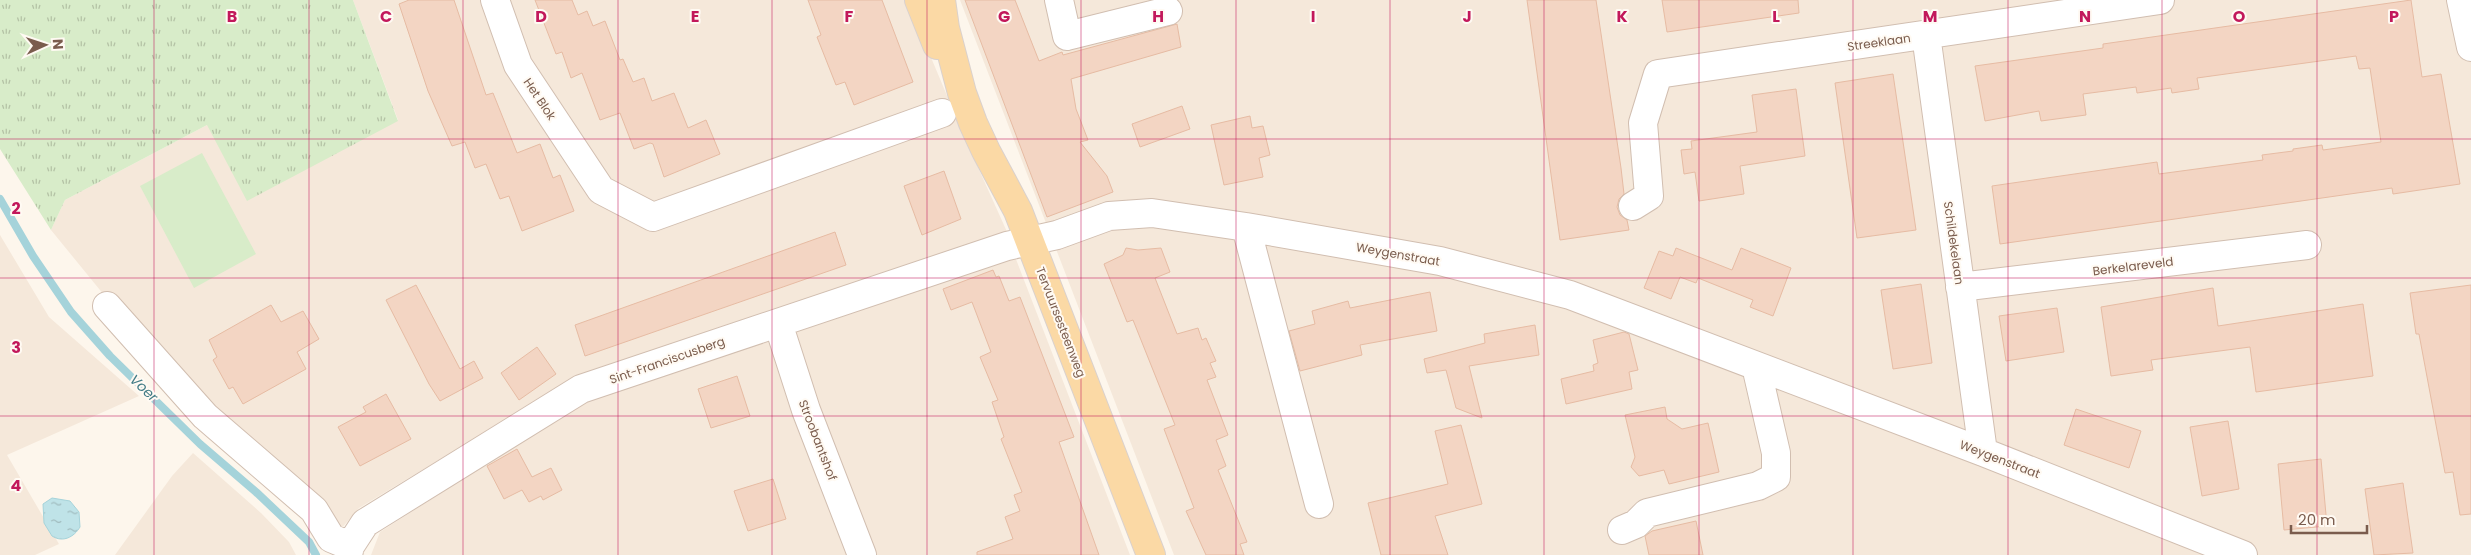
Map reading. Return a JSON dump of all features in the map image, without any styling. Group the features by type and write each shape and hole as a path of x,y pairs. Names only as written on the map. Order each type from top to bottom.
{"main road":[{"name":"Tervuursesteenweg","path":"919,0 948,75 962,94"},
{"name":"Tervuursesteenweg","path":"941,0 945,28 958,70 962,94 986,151 1014,202 1030,241 1151,555"}],"street":[{"name":"Het Blok","path":"495,0 518,65 601,190 653,217 942,113"},
{"path":"1059,0 1067,36 1168,11"},
{"name":"Streeklaan","path":"1633,206 1649,196 1644,122 1658,74 2158,0"},
{"path":"2461,0 2471,47"},
{"name":"Schildekelaan","path":"1926,35 1983,452"},
{"name":"Weygenstraat","path":"1030,241 1066,232 1109,216 1133,214 1174,215 1440,261 1570,295 1983,452 2243,555"},
{"path":"1246,227 1319,504"},
{"name":"Sint-Franciscusberg","path":"349,550 365,523 387,507 581,389 1007,246 1030,241"},
{"name":"Berkelareveld","path":"1960,287 2307,245"},
{"path":"107,306 205,416 314,510 331,538 349,550"},
{"name":"Stroobantshof","path":"778,323 806,410 862,555"},
{"path":"1622,530 1636,524 1647,513 1758,486 1776,477 1776,453 1756,366"}],"shaded area":[{"path":"353,0 907,0 963,134 1008,234 570,381 359,508 341,529 178,374 113,306 51,230 65,200 207,125 398,120"},
{"path":"960,0 2471,0 2471,555 1174,555"},
{"path":"0,235 49,317 139,396 7,455 59,544 35,555 0,555"},
{"path":"1014,254 1130,555 371,555 380,532 584,401"},
{"path":"193,453 261,513 289,542 296,555 115,555 172,476"}],"green space":[{"path":"0,0 353,0 398,121 247,201 207,125 65,200 51,230 0,149"},
{"path":"202,153 256,254 194,288 140,186"}],"water":[{"path":"52,498 70,501 79,512 80,527 75,534 68,538 60,539 52,536 44,523 43,504"}],"building":[{"path":"409,0 454,0 486,95 493,93 517,153 540,144 553,178 560,175 574,211 522,231 509,196 500,199 486,164 475,168 465,142 452,146 428,91 399,4"},
{"path":"535,0 572,0 578,15 587,11 593,26 605,21 620,60 623,59 633,82 644,78 652,101 674,93 688,128 706,120 720,154 664,177 653,144 650,143 634,149 620,113 600,120 582,73 571,78 562,52 556,54"},
{"path":"808,0 882,0 913,82 854,105 845,82 836,85 817,37 821,35"},
{"path":"965,0 1015,0 1039,61 1062,52 1063,55 1177,24 1181,47 1071,79 1076,109 1088,140 1080,142 1107,176 1113,192 1047,217"},
{"path":"1527,0 1596,0 1624,194 1619,199 1617,207 1620,215 1627,220 1629,230 1560,240"},
{"path":"1662,0 1798,0 1799,13 1667,32"},
{"path":"2411,0 2422,77 2441,74 2460,184 2393,194 2392,188 2000,244 1992,186 2157,162 2159,174 2263,160 2262,155 2293,151 2293,149 2322,145 2323,150 2381,142 2370,68 2359,69 2356,56 2197,78 2199,89 2172,93 2171,88 2137,93 2136,87 2083,94 2086,115 2041,121 2039,111 1985,121 1975,66 2103,48 2103,44"},
{"path":"1893,74 1916,230 1857,238 1835,83"},
{"path":"1796,89 1805,156 1740,166 1744,194 1699,201 1695,172 1684,174 1681,150 1692,149 1691,141 1757,132 1752,95"},
{"path":"1182,106 1190,129 1140,147 1132,124"},
{"path":"1250,116 1252,128 1263,126 1270,155 1259,158 1263,177 1224,185 1211,125"},
{"path":"944,171 961,219 922,235 904,186"},
{"path":"835,232 846,265 585,356 575,325"},
{"path":"1126,248 1138,250 1161,248 1170,272 1155,278 1177,334 1198,328 1202,340 1206,338 1216,361 1210,363 1216,377 1207,380 1228,435 1216,440 1226,466 1218,470 1247,542 1240,544 1244,555 1206,555 1186,511 1194,508 1164,429 1175,425 1133,320 1127,322 1104,264 1123,255"},
{"path":"1676,248 1732,270 1741,248 1791,268 1773,316 1750,307 1753,300 1698,278 1696,283 1680,277 1671,299 1644,288 1659,251 1673,256"},
{"path":"993,270 996,277 999,276 1009,301 1020,297 1074,437 1059,442 1099,555 977,555 977,552 1013,539 1005,517 1020,511 1014,495 1022,492 1001,439 1004,437 992,402 998,400 980,357 991,352 972,302 951,310 943,289"},
{"path":"1921,284 1932,363 1893,369 1881,290"},
{"path":"416,285 460,369 474,361 483,378 440,401 429,384 386,300"},
{"path":"2471,285 2471,514 2460,515 2453,472 2445,473 2419,334 2416,334 2410,293"},
{"path":"2213,288 2218,326 2363,304 2373,376 2256,392 2250,347 2151,360 2153,370 2111,376 2101,307"},
{"path":"1430,292 1437,331 1360,345 1362,355 1300,371 1289,331 1315,324 1312,311 1348,301 1350,308"},
{"path":"271,305 281,322 303,311 319,339 297,352 306,369 243,404 233,387 229,389 213,360 217,357 209,340"},
{"path":"2057,308 2064,352 2006,361 1999,316"},
{"path":"1535,325 1539,355 1469,366 1482,418 1456,408 1446,370 1427,373 1424,359 1485,343 1484,334"},
{"path":"1624,332 1629,334 1638,370 1629,372 1632,389 1566,404 1561,379 1594,371 1593,365 1598,363 1593,340"},
{"path":"537,347 556,374 519,400 501,373"},
{"path":"737,376 750,416 711,428 698,389"},
{"path":"386,394 411,439 360,466 338,427 366,412 363,407"},
{"path":"1665,407 1667,419 1682,429 1708,423 1719,472 1669,484 1664,470 1639,476 1631,467 1635,457 1625,415"},
{"path":"2076,409 2141,431 2129,468 2064,445"},
{"path":"2228,421 2239,489 2202,496 2190,427"},
{"path":"1461,425 1482,504 1435,516 1448,555 1381,555 1368,503 1448,484 1435,431"},
{"path":"517,449 532,477 551,468 562,490 543,500 541,496 529,502 522,490 504,499 487,466"},
{"path":"2321,459 2327,526 2284,530 2278,464"},
{"path":"773,479 786,519 748,531 734,491"},
{"path":"2403,483 2413,553 2374,555 2365,489"},
{"path":"1696,521 1703,555 1649,555 1645,536 1652,531"}],"waterway":[{"name":"Voer","path":"0,199 33,256 71,312 110,356 200,444 256,492 309,542 316,555"}]}
